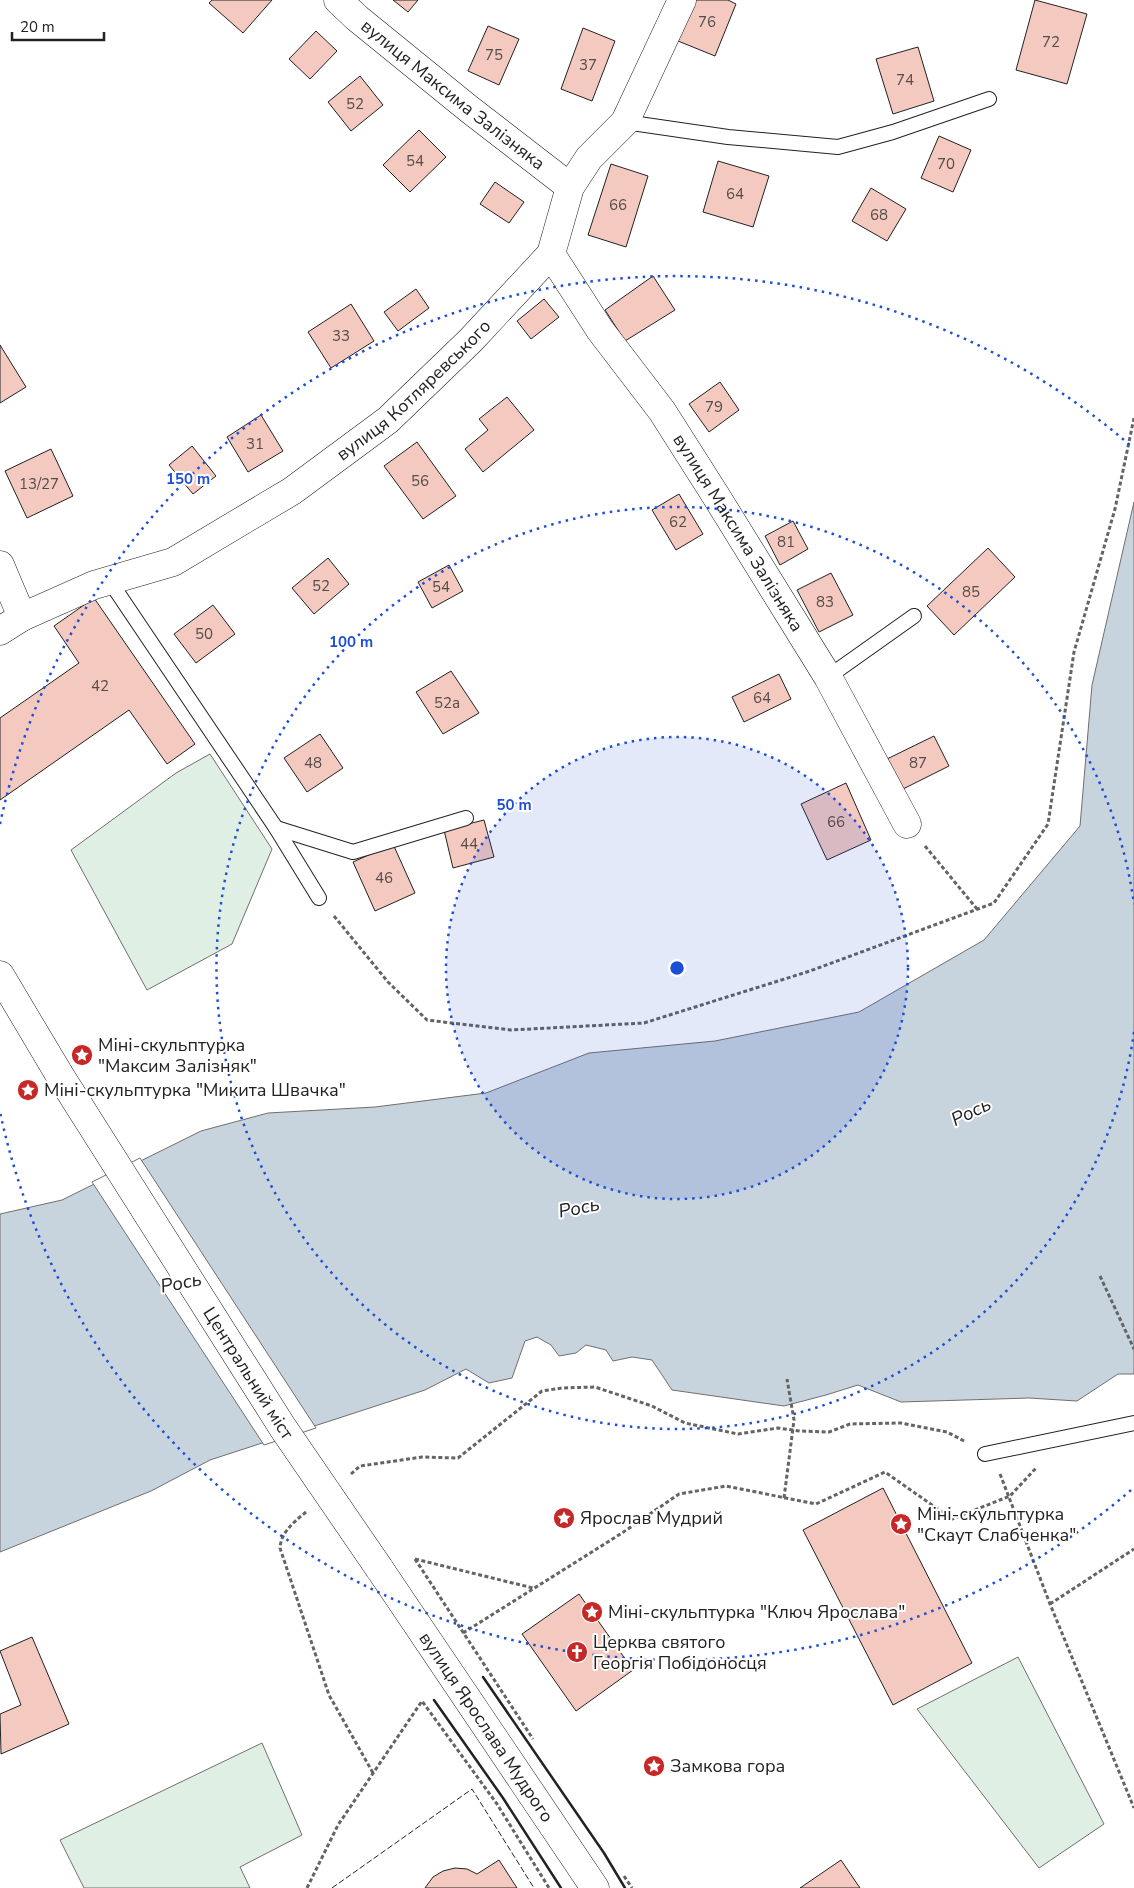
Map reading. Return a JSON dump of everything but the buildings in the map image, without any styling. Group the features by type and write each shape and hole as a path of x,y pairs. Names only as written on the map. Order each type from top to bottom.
{"street":[{"name":"вулиця Максима Залізняка","path":"338,0 357,18 469,109 570,187"},
{"name":"вулиця Котляревського","path":"11,624 109,580 173,562 292,491 388,420 471,340 551,254 570,187 589,158 624,122 682,0"},
{"name":"вулиця Максима Залізняка","path":"551,254 600,330 667,419 828,677 907,824"},
{"path":"0,565 11,624"},
{"name":"Центральний міст","path":"0,976 59,1074 283,1428 379,1568"},
{"name":"вулиця Ярослава Мудрого","path":"379,1568 595,1888"}],"lane":[{"path":"624,122 728,136 838,147 893,132 989,99"},
{"path":"109,580 276,828 319,898"},
{"path":"828,677 914,616"},
{"path":"276,828 353,852 466,818"},
{"path":"985,1454 1134,1423"}],"path":[{"path":"319,898 388,982 427,1020 511,1030 644,1023 810,971 994,903 1048,824 1074,652 1116,509 1134,418"},
{"path":"907,824 977,910"},
{"path":"1100,1276 1134,1349"},
{"path":"784,1498 794,1430 787,1379"},
{"path":"345,1479 360,1466 422,1457 458,1458 542,1391 562,1388 595,1387 652,1406 685,1423 738,1434 778,1428 829,1432 850,1424 901,1423 947,1432 978,1448 996,1465 1010,1496 1050,1604 1134,1808"},
{"path":"463,1633 622,1533 679,1494 726,1486 816,1504 885,1472 952,1519 1010,1496"},
{"path":"309,1509 294,1521 280,1539 280,1548 329,1696 373,1773"},
{"path":"1050,1604 1134,1549"},
{"path":"534,1588 415,1559 534,1740"},
{"path":"307,1888 338,1825 422,1701 497,1804 549,1888"},
{"path":"621,1872 632,1888"}],"green space":[{"path":"210,754 272,849 232,944 147,990 71,850 176,773"},
{"path":"1018,1657 1104,1824 1039,1868 917,1709"},
{"path":"262,1743 302,1835 240,1867 250,1888 84,1888 60,1840"}],"water":[{"name":"Рось","path":"1134,502 1134,1374 1118,1374 1077,1401 1029,1398 901,1402 858,1385 784,1406 672,1390 652,1360 632,1357 613,1361 606,1350 586,1345 576,1353 559,1356 551,1345 537,1337 525,1341 512,1378 489,1383 466,1369 425,1390 210,1460 151,1491 0,1552 0,1214 62,1200 201,1131 268,1113 375,1107 486,1093 589,1053 715,1041 859,1012 984,940 1080,826 1092,685"}],"pier":[{"path":"140,1158 316,1428 264,1445 92,1182"}],"fence":[{"path":"332,1888 472,1789 534,1888"}],"wall":[{"path":"483,1677 604,1853 625,1888"},
{"path":"434,1700 503,1798 561,1888"}],"place":[{"name":"Міні-скульптурка \"Максим Залізняк\"","path":"82,1055"},
{"name":"Міні-скульптурка \"Микита Швачка\"","path":"28,1090"},
{"name":"Ярослав Мудрий","path":"564,1518"},
{"name":"Міні-скульптурка \"Скаут Слабченка\"","path":"901,1524"},
{"name":"Міні-скульптурка \"Ключ Ярослава\"","path":"592,1612"},
{"name":"Церква святого Георгія Побідоносця","path":"577,1652"},
{"name":"Замкова гора","path":"654,1766"}]}
